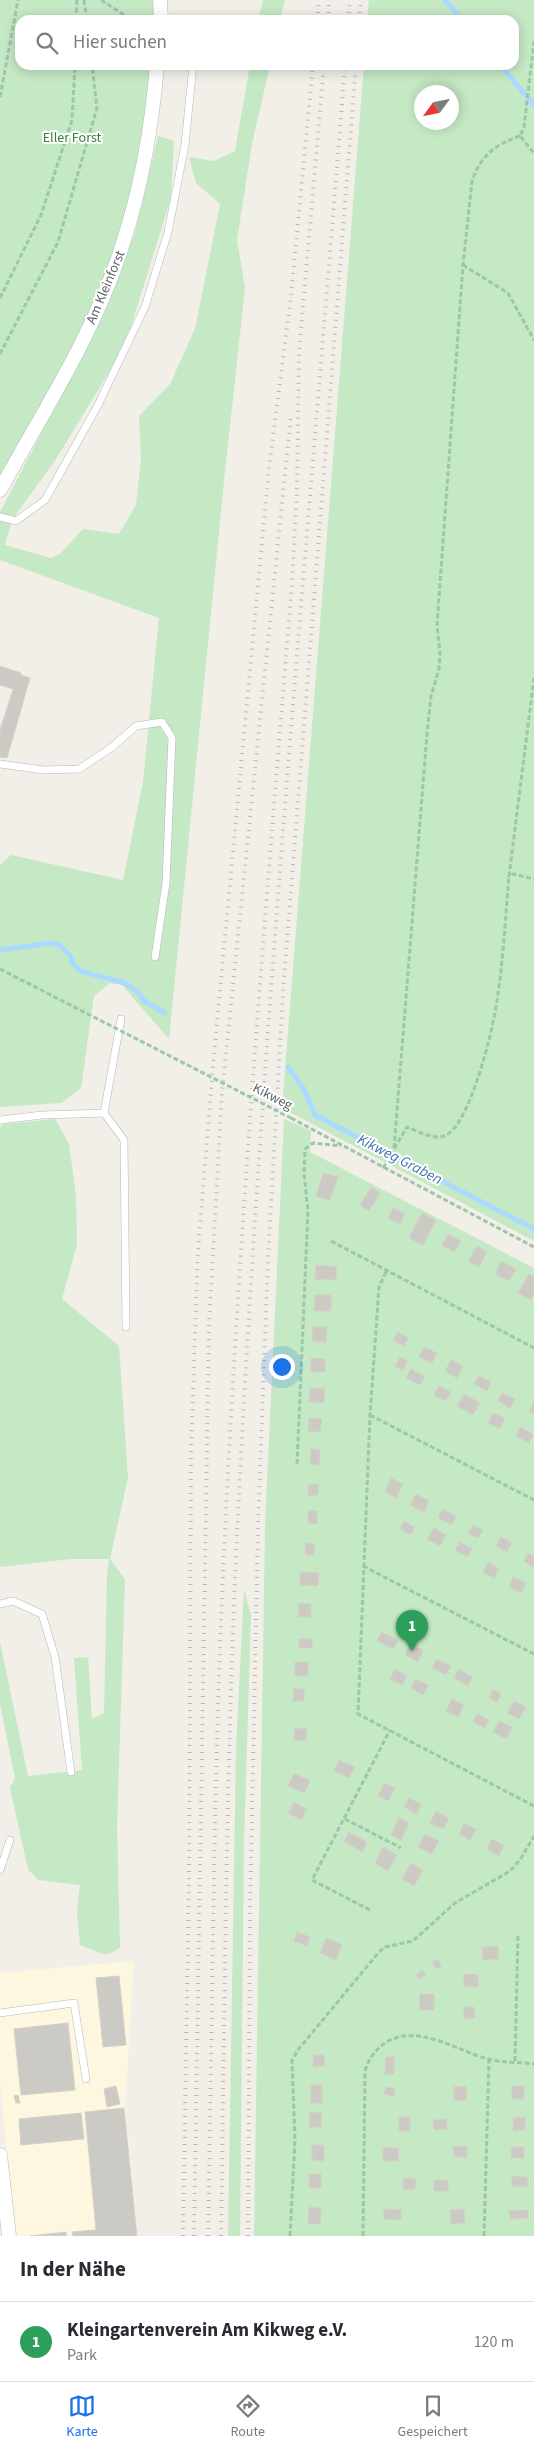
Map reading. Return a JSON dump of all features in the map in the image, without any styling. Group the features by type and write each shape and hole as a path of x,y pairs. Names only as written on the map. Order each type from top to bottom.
{"street":[{"path":"160,0 161,15"},
{"name":"Am Kleinforst","path":"0,490 78,350 101,300 123,244 141,179 153,115 157,70"},
{"path":"0,2155 9,2236"}],"lane":[{"path":"0,517 16,521 45,500 97,407 145,306 168,232 185,145 192,70"},
{"path":"0,764 44,770 79,769 111,748 136,726 162,722 172,738 166,882 155,957"},
{"path":"121,1019 104,1113 124,1140 126,1327"},
{"path":"0,1120 42,1115 104,1113"},
{"path":"0,1604 13,1601 42,1614 55,1657 71,1772"},
{"path":"0,1870 10,1840"},
{"path":"0,2013 74,2003 86,2079"}],"path":[{"path":"15,15 18,0"},
{"path":"76,15 77,0"},
{"path":"84,0 86,15"},
{"path":"101,0 124,15"},
{"path":"0,97 15,16"},
{"path":"394,1148 430,696 439,669 440,654 437,625 470,190 475,170 493,148 520,136 524,127 534,41"},
{"path":"0,298 42,215 72,120 75,70"},
{"path":"0,354 58,242 96,108 92,70"},
{"path":"520,136 534,153"},
{"path":"463,264 508,293 534,340"},
{"path":"383,1168 408,1127 430,1136 444,1136 455,1128 474,1092 495,1013 509,876 534,678"},
{"path":"509,876 513,874 534,879"},
{"name":"Kikweg","path":"0,969 332,1138 341,1146 534,1247"},
{"path":"297,1464 308,1210 304,1174 304,1149 314,1143 341,1146"},
{"path":"331,1241 386,1272 534,1348"},
{"path":"386,1272 379,1287 370,1415 358,1714 534,1806"},
{"path":"370,1415 534,1500"},
{"path":"364,1566 534,1654"},
{"path":"370,1910 312,1880 390,1730"},
{"path":"344,1819 401,1848"},
{"path":"290,2236 295,2140 292,2061 297,2051 379,1952 385,1947 413,1941 455,1903 510,1872 520,1860 534,1836"},
{"path":"515,2061 518,1935"},
{"path":"363,2236 365,2072 372,2057 385,2044 411,2035 460,2048 489,2060 534,2064"},
{"path":"484,2236 489,2060"}],"shaded area":[{"path":"134,1961 125,2108 138,2236 14,2236 0,2079 0,1973"}],"green space":[{"name":"Eller Forst","path":"0,0 154,0 155,15 15,15 15,70 153,70 138,179 98,300 0,483"},
{"path":"263,0 285,0 281,15 259,15"},
{"path":"369,0 534,0 534,1241 282,1108 364,70 519,70 519,15 368,15"},
{"path":"249,70 269,70 252,144 237,240 245,288 169,1039 122,985 110,983 94,996 81,1088 61,1103 0,1107 0,865 11,855 123,880 143,782 159,618 0,560 0,512 103,316 135,233 158,136 174,141 171,198 125,346 56,459 12,520 5,545 51,558 60,554 83,529 119,534 136,505 141,460 139,416 170,384 195,329 220,204 196,183 189,157 214,161 235,151"},
{"path":"55,1119 69,1144 76,1196 77,1244 62,1299 119,1346 128,1478 110,1559 125,1579 117,1826 120,1948 106,1955 80,1945 77,1912 80,1885 38,1880 28,1869 10,1788 15,1778 0,1704 0,1642 28,1776 82,1770 74,1658 88,1657 92,1719 104,1713 109,1559 71,1559 0,1567 0,1127 4,1124"},
{"path":"284,1119 311,1131 310,1152 534,1268 534,2236 254,2236 265,1526"},
{"path":"244,1589 251,1615 244,1842 240,2236 228,2236 236,1749"}],"building":[{"path":"0,666 21,673 13,689 0,685"},
{"path":"18,674 30,678 7,758 0,757 0,730"},
{"path":"323,1173 338,1177 330,1200 316,1196"},
{"path":"371,1187 380,1193 369,1211 360,1205"},
{"path":"393,1208 405,1214 400,1224 388,1218"},
{"path":"422,1213 436,1220 423,1245 409,1238"},
{"path":"448,1234 461,1241 454,1252 442,1245"},
{"path":"477,1246 487,1252 479,1267 468,1261"},
{"path":"501,1261 516,1269 509,1281 495,1274"},
{"path":"316,1265 337,1267 336,1280 315,1279"},
{"path":"529,1274 534,1277 534,1294 531,1300 518,1293"},
{"path":"315,1295 331,1295 331,1311 314,1311"},
{"path":"313,1326 327,1327 326,1342 312,1341"},
{"path":"398,1332 408,1338 404,1346 393,1340"},
{"path":"424,1347 437,1353 432,1363 419,1357"},
{"path":"400,1357 408,1361 403,1370 395,1366"},
{"path":"311,1358 325,1359 325,1372 311,1372"},
{"path":"451,1360 463,1366 457,1378 445,1371"},
{"path":"411,1369 425,1377 420,1385 406,1378"},
{"path":"479,1376 491,1382 487,1391 474,1384"},
{"path":"439,1386 451,1392 446,1401 434,1395"},
{"path":"310,1388 325,1389 324,1403 309,1402"},
{"path":"502,1393 515,1399 510,1408 498,1401"},
{"path":"464,1394 480,1403 473,1415 457,1406"},
{"path":"534,1403 534,1414 529,1412"},
{"path":"493,1413 505,1418 500,1429 488,1423"},
{"path":"309,1418 322,1419 320,1432 308,1431"},
{"path":"520,1427 533,1434 529,1443 516,1436"},
{"path":"311,1449 320,1450 319,1465 310,1464"},
{"path":"391,1478 403,1484 396,1498 385,1492"},
{"path":"318,1484 318,1495 308,1496 308,1485"},
{"path":"416,1494 429,1501 424,1512 410,1505"},
{"path":"442,1509 456,1516 452,1525 438,1518"},
{"path":"308,1511 317,1511 317,1524 308,1523"},
{"path":"404,1521 415,1527 411,1535 400,1529"},
{"path":"473,1525 483,1530 478,1538 468,1533"},
{"path":"434,1528 446,1535 440,1546 427,1539"},
{"path":"501,1537 512,1543 507,1552 496,1546"},
{"path":"460,1542 472,1549 467,1557 455,1550"},
{"path":"305,1543 315,1544 314,1555 305,1555"},
{"path":"528,1553 534,1556 533,1567 524,1561"},
{"path":"488,1562 499,1569 494,1578 483,1572"},
{"path":"300,1572 319,1573 318,1586 300,1585"},
{"path":"513,1577 526,1583 521,1593 509,1587"},
{"path":"299,1603 311,1604 311,1617 298,1617"},
{"path":"381,1632 398,1640 394,1649 377,1641"},
{"path":"299,1639 312,1639 312,1648 299,1648"},
{"path":"410,1644 423,1650 418,1662 405,1655"},
{"path":"437,1659 451,1666 446,1675 432,1668"},
{"path":"295,1662 308,1662 308,1676 295,1676"},
{"path":"395,1669 407,1676 402,1685 390,1679"},
{"path":"459,1669 472,1677 468,1686 454,1678"},
{"path":"416,1679 428,1685 423,1695 411,1688"},
{"path":"294,1688 304,1689 304,1701 293,1701"},
{"path":"493,1689 501,1694 497,1702 489,1698"},
{"path":"452,1699 464,1705 458,1717 446,1711"},
{"path":"514,1701 526,1707 519,1719 507,1713"},
{"path":"477,1714 489,1720 485,1728 473,1722"},
{"path":"499,1721 512,1727 506,1739 493,1732"},
{"path":"295,1728 307,1729 306,1741 294,1740"},
{"path":"339,1760 355,1767 349,1778 334,1771"},
{"path":"294,1773 310,1781 304,1793 288,1786"},
{"path":"385,1783 395,1788 388,1801 378,1796"},
{"path":"409,1798 421,1804 417,1814 404,1807"},
{"path":"294,1802 307,1809 301,1820 288,1813"},
{"path":"436,1811 449,1818 443,1829 430,1823"},
{"path":"399,1818 409,1823 401,1840 391,1835"},
{"path":"464,1823 476,1829 470,1840 459,1834"},
{"path":"349,1832 367,1842 362,1852 344,1841"},
{"path":"425,1834 439,1841 432,1854 418,1847"},
{"path":"492,1839 504,1845 499,1856 487,1849"},
{"path":"383,1847 397,1855 388,1871 375,1863"},
{"path":"411,1863 423,1870 414,1886 402,1879"},
{"path":"297,1932 310,1937 307,1946 294,1941"},
{"path":"326,1938 342,1945 336,1960 320,1953"},
{"path":"498,1946 498,1959 483,1960 482,1947"},
{"path":"437,1959 442,1966 437,1969 432,1963"},
{"path":"422,1970 426,1975 419,1979 416,1975"},
{"path":"464,1974 478,1975 478,1987 464,1986"},
{"path":"119,1976 126,2045 103,2047 96,1978"},
{"path":"420,1994 434,1994 434,2010 419,2010"},
{"path":"464,2007 474,2007 475,2018 464,2019"},
{"path":"68,2023 75,2090 21,2095 14,2029"},
{"path":"313,2055 324,2055 325,2066 313,2067"},
{"path":"386,2057 394,2057 394,2074 385,2074"},
{"path":"311,2085 322,2085 322,2103 311,2103"},
{"path":"116,2086 120,2104 107,2107 104,2089"},
{"path":"466,2086 467,2100 454,2101 454,2087"},
{"path":"512,2086 524,2086 524,2099 512,2099"},
{"path":"386,2087 395,2088 394,2096 384,2094"},
{"path":"18,2095 20,2103 16,2103 14,2096"},
{"path":"124,2108 137,2236 73,2236 72,2232 96,2230 85,2112"},
{"path":"310,2112 322,2113 321,2127 309,2127"},
{"path":"81,2113 84,2139 21,2145 19,2119"},
{"path":"399,2117 410,2117 410,2131 399,2131"},
{"path":"525,2117 525,2130 513,2131 513,2118"},
{"path":"446,2119 447,2129 434,2130 433,2120"},
{"path":"312,2145 324,2145 324,2161 312,2160"},
{"path":"467,2146 467,2157 454,2157 453,2147"},
{"path":"383,2147 399,2148 398,2161 383,2161"},
{"path":"511,2147 524,2147 524,2158 511,2158"},
{"path":"309,2174 321,2174 321,2188 309,2188"},
{"path":"512,2176 528,2177 527,2187 512,2186"},
{"path":"403,2178 416,2179 415,2189 403,2189"},
{"path":"434,2180 448,2180 448,2191 434,2191"},
{"path":"309,2207 321,2208 320,2224 308,2224"},
{"path":"384,2209 401,2210 401,2220 384,2219"},
{"path":"464,2209 465,2223 451,2224 450,2210"},
{"path":"528,2210 528,2218 510,2219 509,2211"},
{"path":"66,2232 67,2236 30,2236"}],"waterway":[{"path":"445,0 458,15"},
{"path":"504,70 534,105"},
{"name":"Kikweg Graben","path":"0,950 50,943 59,945 70,955 73,964 80,971 125,983 138,992 144,1001 165,1013"},
{"name":"Kikweg Graben","path":"288,1067 304,1089 315,1115 534,1229"}],"railway":[{"path":"318,15 319,0"},
{"path":"328,15 329,0"},
{"path":"348,15 350,0"},
{"path":"360,15 361,0"},
{"path":"183,2236 189,1880 191,1451 198,1250 214,1054 269,468 291,296 313,70"},
{"path":"208,2236 220,1646 233,1380 250,1114 292,584 297,487 299,352 324,70"},
{"path":"221,2236 231,1695 248,1334 272,971 345,70"},
{"path":"248,2236 250,1910 258,1527 268,1258 283,992 356,70"},
{"path":"194,2236 209,1324 222,1093 291,415"}],"place":[{"name":"Kleingartenverein Am Kikweg e.V.","path":"412,1651"}]}
